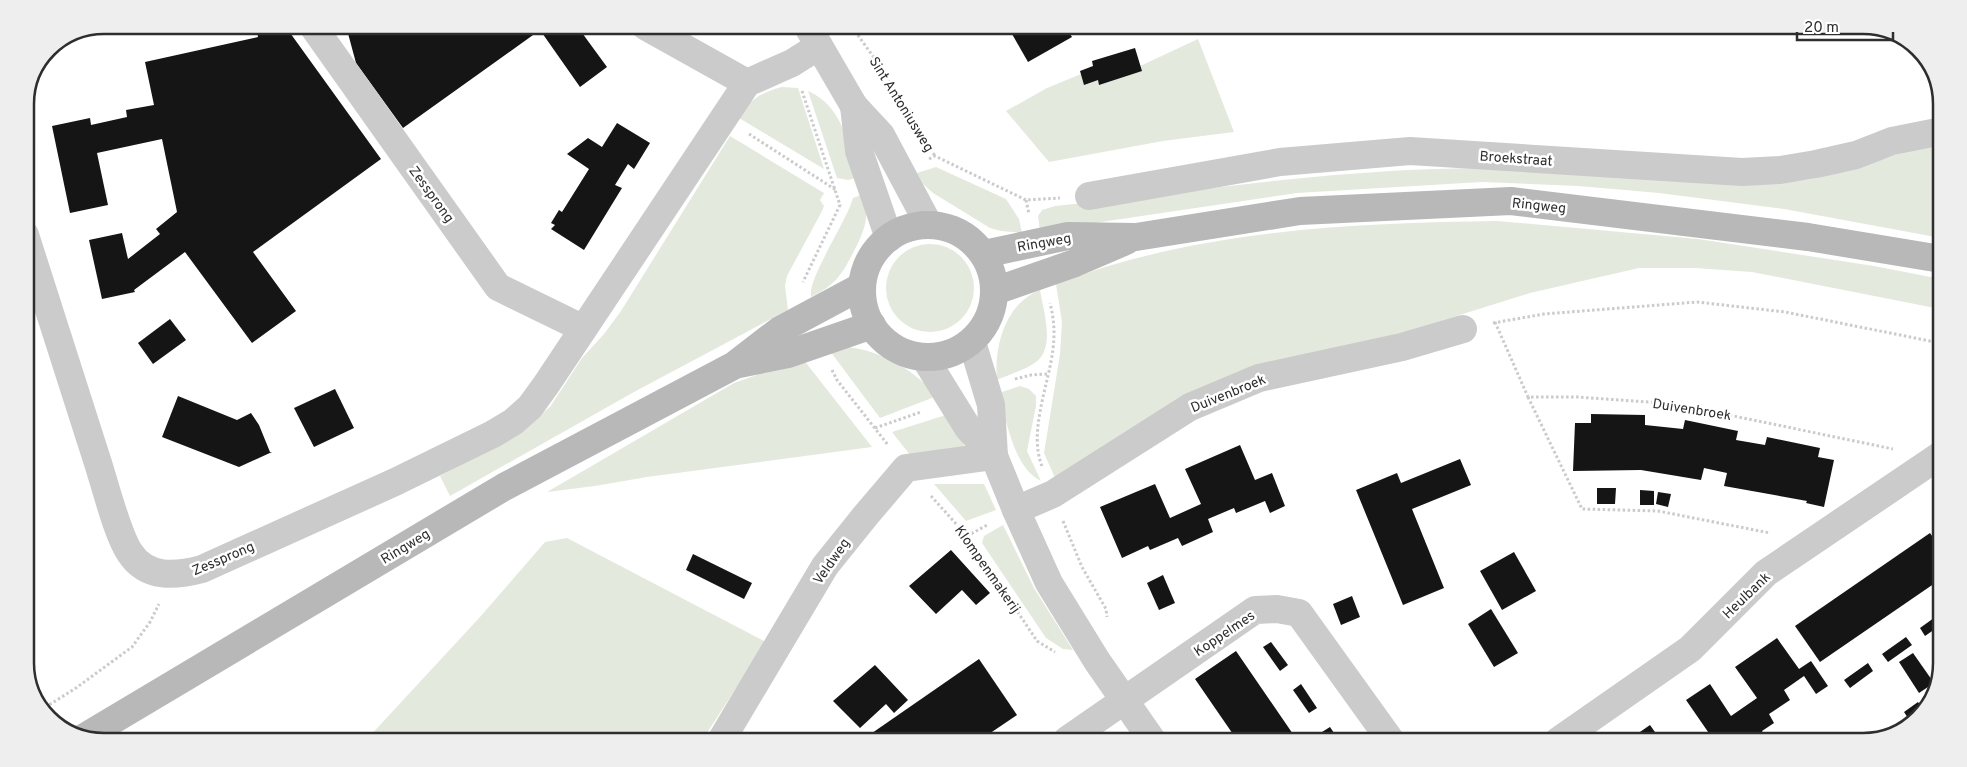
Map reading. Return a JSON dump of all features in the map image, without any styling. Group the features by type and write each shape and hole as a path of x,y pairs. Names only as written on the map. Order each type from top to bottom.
{"main road":[{"name":"Ringweg","path":"984,254 1068,236 1136,237 1300,212 1511,201 1808,237 1933,258"},
{"path":"930,225 946,227 961,233 973,242 984,254 992,274 994,291 992,311 987,322 972,342 950,354 924,358 912,355 888,344 872,325 866,314 862,286 870,259 889,238 908,228 930,225"},
{"name":"Ringweg","path":"994,291 1075,263 1136,237"},
{"name":"Ringweg","path":"93,732 504,487 733,366 780,330 862,286"},
{"name":"Ringweg","path":"733,366 788,354 872,325"}],"street":[{"name":"Zessprong","path":"318,34 498,287 582,328"},
{"path":"660,34 747,82 792,63 813,36 854,106 881,135 930,225"},
{"name":"Zessprong","path":"34,263 122,536 130,553 142,565 165,575 184,574 202,570 395,482 493,434 513,422 530,407 747,82"},
{"path":"854,106 859,151 889,238"},
{"name":"Broekstraat","path":"1089,196 1280,162 1410,151 1742,172 1780,170 1856,155 1892,141 1933,133"},
{"name":"Duivenbroek","path":"1016,510 1053,494 1190,407 1259,378 1402,347 1462,329"},
{"path":"972,342 991,405 994,456 1016,510 1049,583 1097,661 1147,733"},
{"path":"924,358 968,428 994,456"},
{"path":"906,468 994,456"},
{"name":"Heulbank","path":"1569,733 1690,648 1766,573 1933,460"},
{"name":"Veldweg","path":"726,733 825,566 906,468"},
{"name":"Koppelmes","path":"1077,733 1255,610 1277,609 1299,613 1385,733"}],"path":[{"name":"Sint Antoniusweg","path":"857,34 875,59 935,156"},
{"path":"724,117 836,191 792,63"},
{"path":"1811,542 1658,511 1582,508 1528,397 1495,322 1553,313 1697,302 1785,312 1933,342"},
{"name":"Duivenbroek","path":"1528,397 1577,397 1676,404 1933,457"},
{"name":"Klompenmakerij","path":"875,428 906,468 967,536 1037,640 1069,658 1097,661"},
{"path":"48,706 76,688 132,647 150,622 161,601 165,575"}],"shaded area":[{"path":"1198,39 1234,132 1163,141 1049,162 1006,111 1047,88 1086,72 1108,81"},
{"path":"782,87 798,88 824,169 739,118 747,106 757,98 768,91"},
{"path":"808,91 820,98 837,116 859,177 848,180 837,178"},
{"path":"730,136 824,193 820,200 824,206 822,211 787,276 785,286 788,310 634,392 450,496 440,476 512,437 550,407 582,358 604,334 621,311"},
{"path":"1933,142 1933,237 1784,209 1659,193 1578,186 1482,182 1297,193 1040,231 1038,216 1042,210 1055,206 1292,179 1387,171 1467,168 1531,169 1786,182 1817,178 1864,165"},
{"path":"936,167 1006,199 1019,219 1022,233 990,228 933,193 923,184 917,173"},
{"path":"864,194 866,203 865,225 853,253 845,268 832,284 811,297 811,289 815,277 853,198"},
{"path":"1498,221 1698,239 1874,266 1933,277 1933,308 1752,272 1695,268 1639,268 1530,293 1364,345 1056,480 1044,453 1060,354 1062,322 1056,284 1109,266 1163,252 1218,241 1330,228"},
{"path":"930,244 947,248 961,257 970,271 974,288 970,305 961,319 947,328 930,332 913,328 899,319 890,305 886,288 890,271 899,257 913,248"},
{"path":"1040,290 1047,328 1047,338 1042,356 1027,367 997,380 998,354 1004,328 1018,305 1028,296"},
{"path":"847,347 872,352 885,357 908,370 937,396 880,418 830,351"},
{"path":"803,359 872,447 547,492 734,383"},
{"path":"1020,386 1029,389 1036,396 1036,406 1027,451 1041,481 1024,466 1018,455 1008,429 999,393"},
{"path":"949,414 966,449 914,460 892,432"},
{"path":"934,484 984,484 996,510 966,521"},
{"path":"1003,525 1034,588 1073,650 1063,649 1046,638 982,543 984,536"},
{"path":"567,538 766,642 707,733 373,733 480,617 545,542"}],"building":[{"path":"258,34 291,34 381,159 253,252 296,311 252,343 185,252 134,290 135,292 102,299 89,240 122,233 128,259 160,234 156,229 177,212 162,139 97,153 108,205 70,213 52,126 90,118 91,125 127,117 126,110 154,105 145,62 258,37"},
{"path":"348,34 534,34 403,128 356,63"},
{"path":"543,34 583,34 607,67 580,87"},
{"path":"1012,34 1070,34 1072,37 1028,62"},
{"path":"1135,48 1142,71 1099,85 1098,80 1084,85 1080,71 1093,66 1092,61"},
{"path":"617,123 650,143 634,169 628,164 615,185 622,188 584,250 551,229 555,225 551,223 559,210 562,212 589,169 567,154 588,138 602,147"},
{"path":"170,319 186,340 153,364 138,343"},
{"path":"335,389 354,428 314,447 294,408"},
{"path":"178,396 237,420 251,413 259,425 270,452 272,452 239,467 162,437"},
{"path":"1591,414 1645,415 1645,425 1683,429 1685,420 1738,431 1736,440 1765,445 1767,437 1820,448 1818,457 1834,460 1824,507 1806,503 1807,501 1724,486 1727,473 1704,468 1701,480 1641,470 1573,471 1575,423 1591,423"},
{"path":"1240,445 1255,480 1272,473 1285,506 1270,513 1265,501 1236,513 1234,508 1208,519 1213,532 1182,546 1178,538 1150,550 1148,546 1122,558 1100,507 1155,484 1170,518 1201,504 1185,469"},
{"path":"1460,459 1471,485 1412,509 1444,588 1403,605 1356,490 1397,473 1401,483"},
{"path":"1597,488 1616,488 1615,504 1597,504"},
{"path":"1640,490 1654,491 1654,505 1640,505"},
{"path":"1658,492 1671,494 1668,507 1656,504"},
{"path":"1930,533 1933,537 1933,584 1820,662 1795,626"},
{"path":"951,550 990,593 976,605 962,590 936,614 909,586"},
{"path":"1514,552 1536,591 1502,610 1480,571"},
{"path":"693,554 752,583 744,599 686,570"},
{"path":"1163,575 1175,603 1159,610 1147,583"},
{"path":"1352,596 1360,617 1341,625 1333,604"},
{"path":"1491,609 1518,653 1494,667 1468,624"},
{"path":"1933,619 1933,630 1925,636 1920,628"},
{"path":"1906,637 1912,645 1888,662 1882,654"},
{"path":"1777,638 1799,669 1811,661 1828,686 1816,694 1804,676 1784,690 1790,700 1769,714 1774,723 1762,731 1763,733 1709,733 1686,700 1710,684 1731,716 1757,698 1735,667"},
{"path":"1271,642 1288,665 1280,671 1263,647"},
{"path":"1236,651 1293,733 1232,733 1195,679"},
{"path":"1913,653 1931,679 1930,686 1919,693 1899,662"},
{"path":"979,659 1017,715 990,733 872,733"},
{"path":"1868,663 1873,671 1850,688 1844,680"},
{"path":"875,665 908,700 894,713 886,704 860,728 833,701"},
{"path":"1301,684 1317,708 1309,713 1293,690"},
{"path":"1918,702 1919,704 1908,718 1904,712"},
{"path":"1650,725 1656,733 1638,733"},
{"path":"1330,727 1334,733 1323,733"}]}
